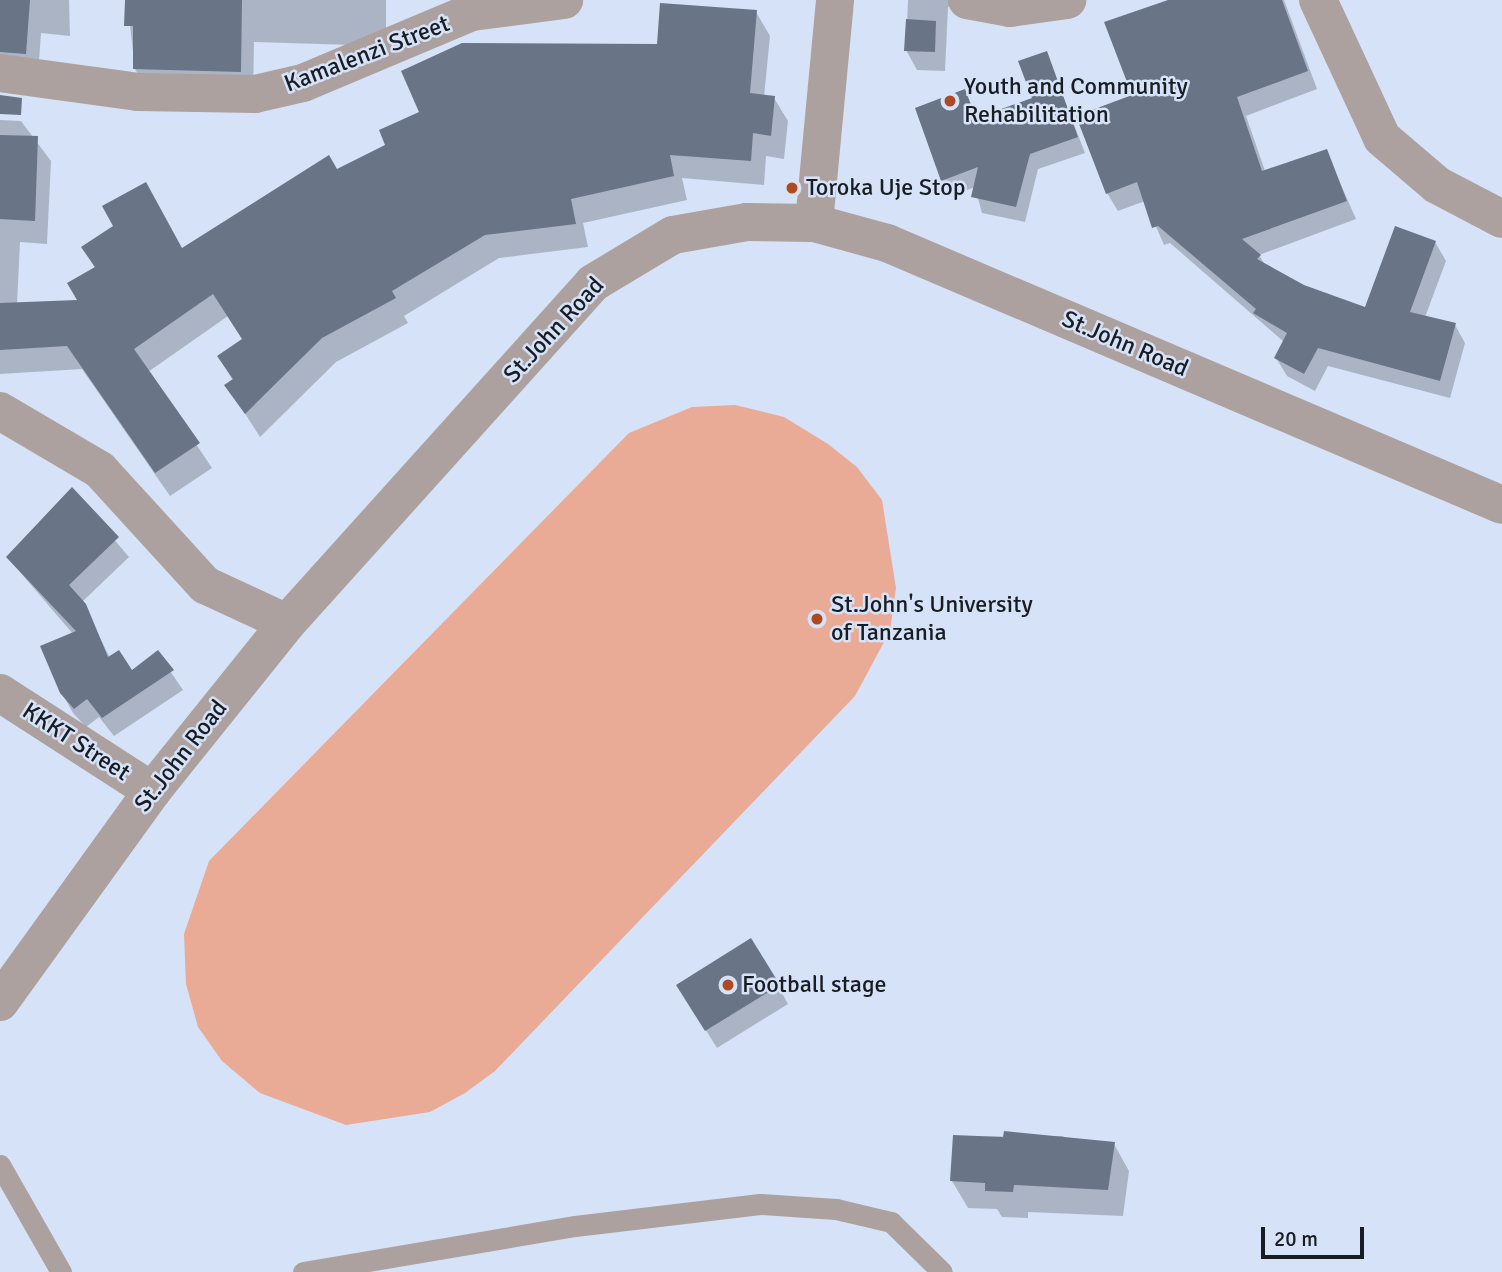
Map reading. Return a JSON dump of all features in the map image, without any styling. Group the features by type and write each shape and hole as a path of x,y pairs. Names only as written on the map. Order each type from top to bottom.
{"street":[{"name":"Kamalenzi Street","path":"0,72 138,92 255,93 303,83 472,6 564,0"},
{"path":"814,223 835,0"},
{"path":"967,0 1010,8 1067,0"},
{"path":"1318,0 1382,138 1437,185 1502,219"},
{"name":"St.John Road","path":"0,1002 152,791 287,623 593,282 673,235 747,222 814,223 941,264 1502,505"},
{"path":"0,411 100,470 205,585 287,623"},
{"name":"KKKT Street","path":"0,693 152,791"}],"lane":[{"path":"0,1165 61,1272"},
{"path":"303,1272 575,1226 760,1204 836,1209 891,1222 918,1242 942,1272"}],"shaded area":[{"path":"735,405 784,417 828,444 857,467 882,500 896,588 890,631 855,696 495,1071 465,1093 430,1112 346,1125 260,1093 222,1061 198,1027 186,984 184,934 209,861 629,433 692,407"}],"building":[{"path":"0,0 30,0 26,54 0,52"},
{"path":"125,0 242,0 241,72 133,69 133,26 124,26"},
{"path":"1168,0 1282,0 1308,71 1237,97 1262,171 1327,149 1347,201 1242,239 1261,255 1257,259 1304,285 1365,307 1395,226 1436,241 1410,312 1456,323 1440,381 1318,348 1304,374 1274,358 1287,333 1253,313 1256,309 1158,226 1152,228 1137,182 1106,194 1076,116 1132,95 1104,22"},
{"path":"660,3 757,10 750,93 775,96 771,136 753,133 751,161 670,155 674,176 571,199 576,224 485,235 392,291 396,298 322,338 245,414 224,385 233,379 217,356 242,339 213,294 134,349 200,443 155,473 67,346 0,350 0,303 77,300 67,283 95,267 81,247 113,226 102,206 146,182 182,248 329,155 337,169 385,145 379,130 419,112 401,71 462,43 657,44"},
{"path":"906,19 936,21 935,52 904,51"},
{"path":"1047,51 1078,137 1030,154 1016,207 971,197 978,167 941,181 915,108 965,89 976,118 1032,98 1018,61"},
{"path":"0,95 22,98 21,115 0,114"},
{"path":"0,135 38,136 35,221 0,219"},
{"path":"72,487 119,537 69,585 86,604 108,657 119,650 132,670 158,650 174,670 102,718 87,699 74,709 60,693 40,646 76,631 6,557"},
{"name":"Football stage","path":"751,938 780,985 705,1031 676,985"},
{"path":"1004,1131 1115,1142 1108,1190 1014,1185 1013,1192 985,1191 985,1183 950,1181 953,1135 1003,1137"}],"place":[{"name":"Youth and Community Rehabilitation","path":"950,101"},
{"name":"Toroka Uje Stop","path":"792,188"},
{"name":"St.John's University of Tanzania","path":"817,619"},
{"name":"Football stage","path":"728,985"}]}
